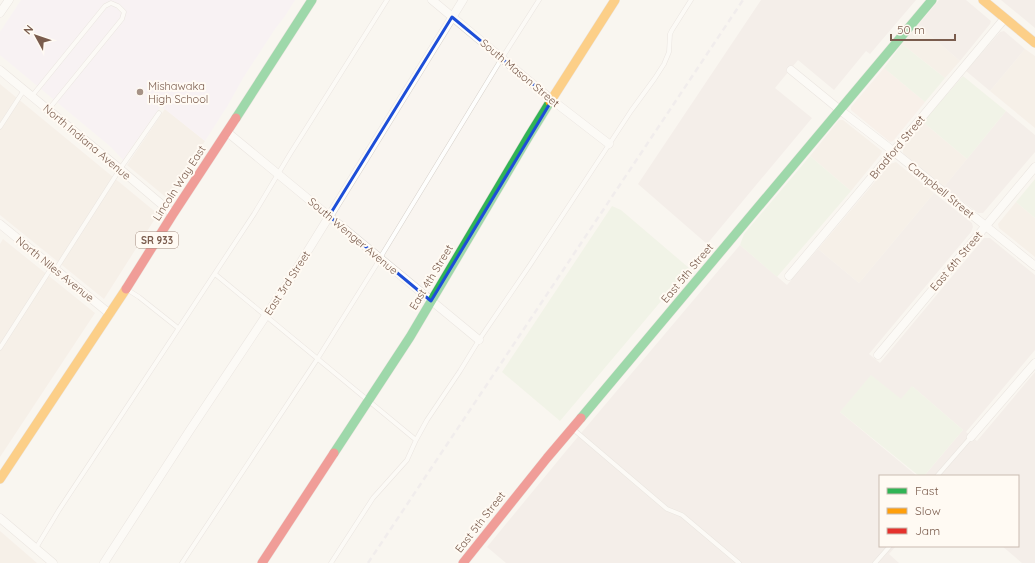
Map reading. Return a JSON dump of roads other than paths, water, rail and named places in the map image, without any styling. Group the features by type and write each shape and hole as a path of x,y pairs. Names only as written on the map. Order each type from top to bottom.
{"street":[{"path":"0,13 8,0"},
{"name":"Lincoln Way East","path":"0,480 110,314 312,0"},
{"name":"South Mason Street","path":"432,0 552,100 609,144"},
{"name":"East 3rd Street","path":"104,563 291,278 463,0"},
{"name":"East 4th Street","path":"262,563 410,337 505,177 615,0"},
{"name":"East 5th Street","path":"463,563 479,541 547,458 932,0"},
{"path":"983,0 1035,43"},
{"name":"Bradford Street","path":"789,276 1005,18"},
{"name":"North Indiana Avenue","path":"0,70 173,214"},
{"name":"Campbell Street","path":"791,70 1035,266"},
{"name":"South Wenger Avenue","path":"227,132 479,340"},
{"name":"East 6th Street","path":"878,355 1035,167"},
{"name":"North Niles Avenue","path":"1,228 54,268 110,314"},
{"path":"971,437 1035,363"},
{"path":"0,518 53,563"}],"lane":[{"path":"35,548 178,328 215,274 388,0"},
{"path":"182,563 318,358 539,0"},
{"path":"331,563 373,498 407,460 427,420 609,144 664,64 669,52 670,34 691,0"},
{"path":"32,96 105,6 111,3 118,6 124,12 122,19 48,110"},
{"path":"0,127 24,90"},
{"path":"0,348 159,113"},
{"path":"215,274 318,358 368,402 416,440"},
{"path":"126,289 139,297 178,328"},
{"path":"572,428 667,509 682,515 739,563"},
{"path":"938,475 971,437"},
{"path":"875,563 889,547"}],"railway":[{"path":"368,563 743,0"}],"place":[{"name":"Mishawaka High School","path":"140,92"}]}
